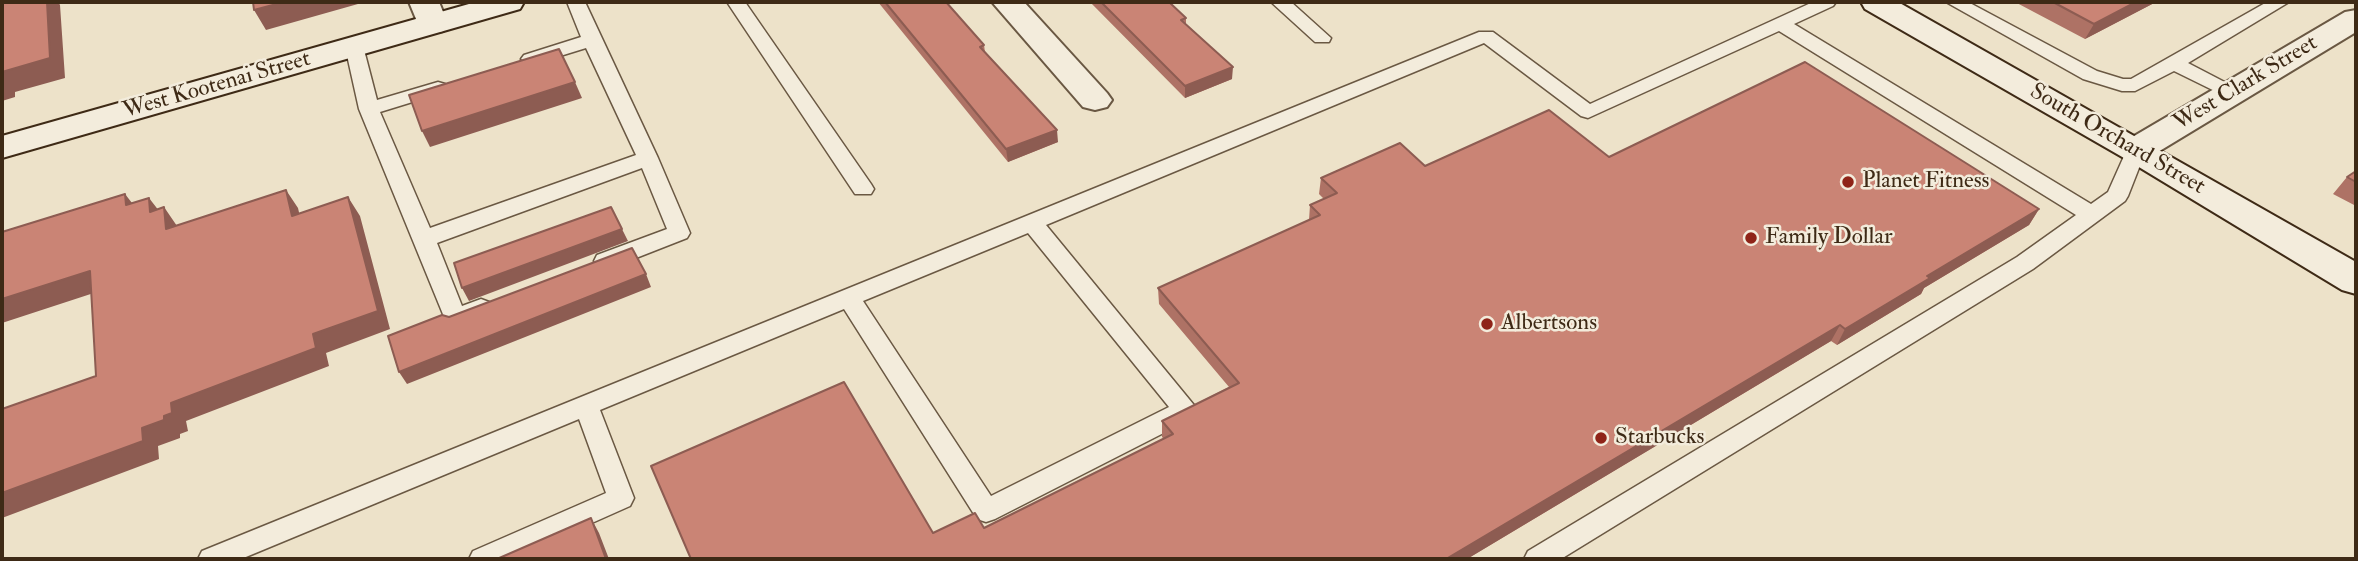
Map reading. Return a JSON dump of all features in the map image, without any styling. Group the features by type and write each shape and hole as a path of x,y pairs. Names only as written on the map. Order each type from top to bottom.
{"street":[{"name":"West Kootenai Street","path":"2,148 354,46 428,13 509,2"},
{"path":"1007,2 1095,100"},
{"name":"South Orchard Street","path":"1890,4 2356,280"},
{"name":"West Clark Street","path":"2136,150 2356,19"}],"lane":[{"path":"576,2 648,158 679,233 580,271"},
{"path":"736,2 863,189"},
{"path":"1280,2 1322,38"},
{"path":"212,559 1486,36 1588,112 1827,2"},
{"path":"1955,2 2090,75 2108,82 2135,85 2280,2"},
{"path":"1780,24 2091,214"},
{"path":"513,64 592,40"},
{"path":"354,46 369,109 456,318 505,299"},
{"path":"2173,63 2231,93"},
{"path":"369,109 461,80"},
{"path":"1538,559 2025,263 2117,196 2136,150"},
{"path":"424,239 648,158"},
{"path":"849,298 986,512 1185,410 1032,223"},
{"path":"483,559 621,498 586,405"}],"building":[{"path":"2,2 47,2 50,58 2,72"},
{"path":"253,2 284,2 254,10"},
{"path":"885,2 946,2 984,45 980,47 1057,130 1006,149"},
{"path":"1101,2 1169,2 1186,18 1181,20 1233,67 1185,86"},
{"path":"2053,2 2136,2 2094,24"},
{"path":"559,49 575,82 422,131 409,95"},
{"path":"1805,62 2039,209 1845,329 1840,325 1446,559 691,559 651,466 844,382 933,533 975,513 984,528 1173,434 1162,421 1239,383 1158,288 1320,215 1310,205 1337,193 1321,178 1400,143 1425,166 1549,110 1609,157"},
{"path":"2356,171 2356,182 2347,177"},
{"path":"286,190 292,216 348,197 378,311 313,334 316,348 171,403 172,413 164,416 164,420 142,428 143,441 2,493 2,409 96,376 90,271 2,299 2,232 125,194 126,205 149,198 150,212 164,207 166,229"},
{"path":"611,207 622,229 462,288 454,263"},
{"path":"632,248 646,274 399,372 388,336 442,315 449,317"},
{"path":"591,518 606,559 497,559"}],"place":[{"name":"Planet Fitness","path":"1848,182"},
{"name":"Family Dollar","path":"1751,238"},
{"name":"Albertsons","path":"1487,324"},
{"name":"Starbucks","path":"1601,438"}]}
